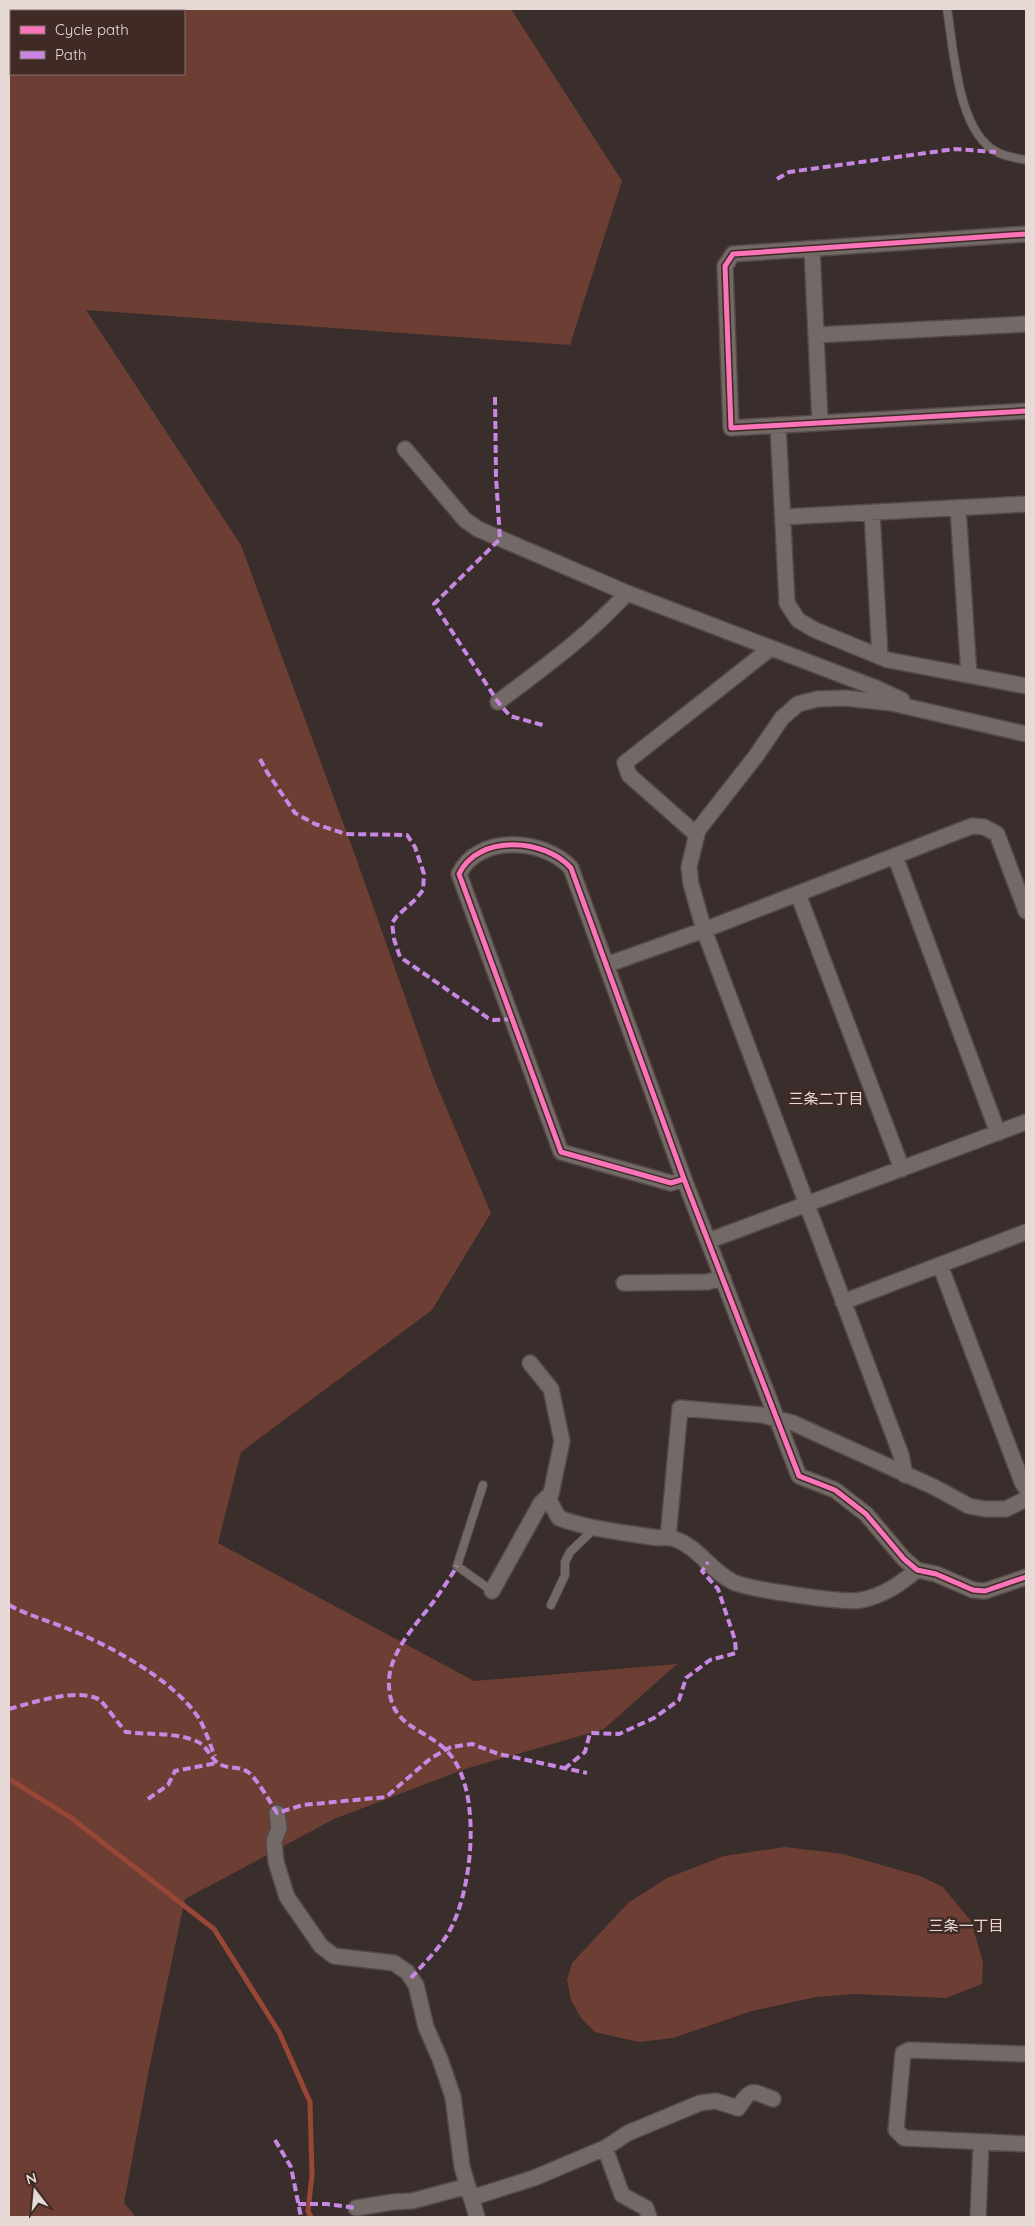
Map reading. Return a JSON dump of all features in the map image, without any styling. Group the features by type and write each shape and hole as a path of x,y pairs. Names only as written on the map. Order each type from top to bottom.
{"street":[{"path":"1026,234 733,254 725,266 731,428 1026,412"},
{"path":"812,248 820,422"},
{"path":"816,335 1026,324"},
{"path":"778,425 787,603 798,620 815,630 880,657 1026,686"},
{"path":"405,449 465,520 478,529 627,593 876,688 922,709"},
{"path":"783,517 1026,504"},
{"path":"958,508 968,675"},
{"path":"872,512 880,657"},
{"path":"498,702 568,649 609,613 627,593"},
{"path":"697,835 629,775 625,763 770,648"},
{"path":"906,1475 901,1455 704,930 691,884 690,867 698,830 756,756 782,718 798,704 817,699 845,698 922,709 1026,734"},
{"path":"606,966 972,826 984,827 997,834 1025,906"},
{"path":"684,1179 671,1183 561,1152 459,874 464,864 474,856 504,844 522,844 546,851 563,859 570,868 684,1179 799,1476 835,1490 866,1514 904,1560 917,1570 936,1574 973,1590 984,1591 1026,1577"},
{"path":"895,856 998,1133"},
{"path":"798,894 902,1169"},
{"path":"708,1241 1026,1122"},
{"path":"843,1302 1026,1232"},
{"path":"940,1265 1026,1488"},
{"path":"624,1283 707,1282 722,1278"},
{"path":"492,1590 541,1503 551,1494 562,1441 551,1389 530,1363"},
{"path":"668,1538 680,1408 762,1415 793,1424 969,1506 985,1509 1006,1509 1026,1499"},
{"path":"547,1497 559,1518 595,1528 657,1538 674,1538 703,1557 733,1582 785,1593 858,1601 884,1594 917,1570"},
{"path":"277,1813 279,1828 274,1841 276,1862 287,1897 322,1946 334,1956 394,1963 407,1972 416,1985 426,2026 453,2097 462,2167 477,2217"},
{"path":"1026,2054 909,2050 903,2053 896,2130 904,2138 1026,2144"},
{"path":"356,2208 469,2192 534,2178 605,2148 628,2133 700,2103 716,2100 738,2108 748,2093 754,2092 773,2099"},
{"path":"978,2217 981,2143"},
{"path":"605,2148 622,2195 646,2208 649,2217"}],"lane":[{"path":"947,9 962,97 968,119 982,142 996,152 1026,160"},
{"path":"483,1485 457,1566 492,1590"},
{"path":"551,1605 565,1575 565,1562 570,1552 595,1528"}],"shaded area":[{"path":"9,9 511,9 622,181 570,345 86,310 241,545 356,858 434,1079 491,1213 432,1310 241,1452 218,1543 474,1681 677,1664 604,1729 465,1769 334,1819 185,1899 150,2064 124,2203 136,2217 9,2217"},
{"path":"785,1847 843,1854 920,1876 943,1887 971,1921 983,1962 982,1984 946,1998 855,1994 816,1997 752,2011 673,2038 639,2042 595,2032 581,2018 571,2000 567,1980 572,1963 628,1903 667,1878 724,1856"}],"waterway":[{"path":"9,1779 70,1817 214,1929 279,2032 310,2102 312,2175 308,2211 311,2217"}],"marked path":[{"path":"777,179 789,172 955,149 996,152"},
{"path":"495,397 496,477 500,539 434,604 498,702 510,716 546,726"},
{"path":"260,759 295,813 315,824 346,834 407,835 415,847 424,874 423,890 392,923 394,939 400,957 488,1018 494,1020 512,1019"},
{"path":"564,1769 585,1752 590,1733 619,1734 654,1718 679,1700 686,1678 710,1660 736,1653 735,1640 718,1589 702,1571 708,1562"},
{"path":"411,1978 443,1941 459,1910 469,1863 470,1811 458,1766 446,1750 437,1742 409,1725 395,1710 389,1686 390,1674 404,1640 437,1597 457,1566"},
{"path":"9,1605 102,1644 140,1665 158,1678 175,1691 200,1720 215,1756"},
{"path":"9,1709 54,1697 91,1696 100,1700 126,1732 172,1735 190,1739 201,1744 219,1764 248,1772 260,1786 277,1813 303,1805 386,1797 431,1758 451,1747 472,1744 499,1754 587,1773"},
{"path":"148,1799 168,1785 175,1771 217,1763"},
{"path":"275,2140 291,2167 301,2217"},
{"path":"298,2204 327,2204 356,2208"}],"cycle path":[{"path":"1026,234 733,254 725,266 731,428 1026,411"},
{"path":"684,1179 671,1183 561,1152 459,874 468,861 481,852 496,847 512,845 529,846 559,858 571,868 684,1179 799,1476 835,1490 866,1514 904,1559 917,1570 936,1574 973,1590 985,1591 1026,1577"}],"district":[{"name":"三条二丁目","path":"826,1099"},
{"name":"三条一丁目","path":"966,1926"}]}
